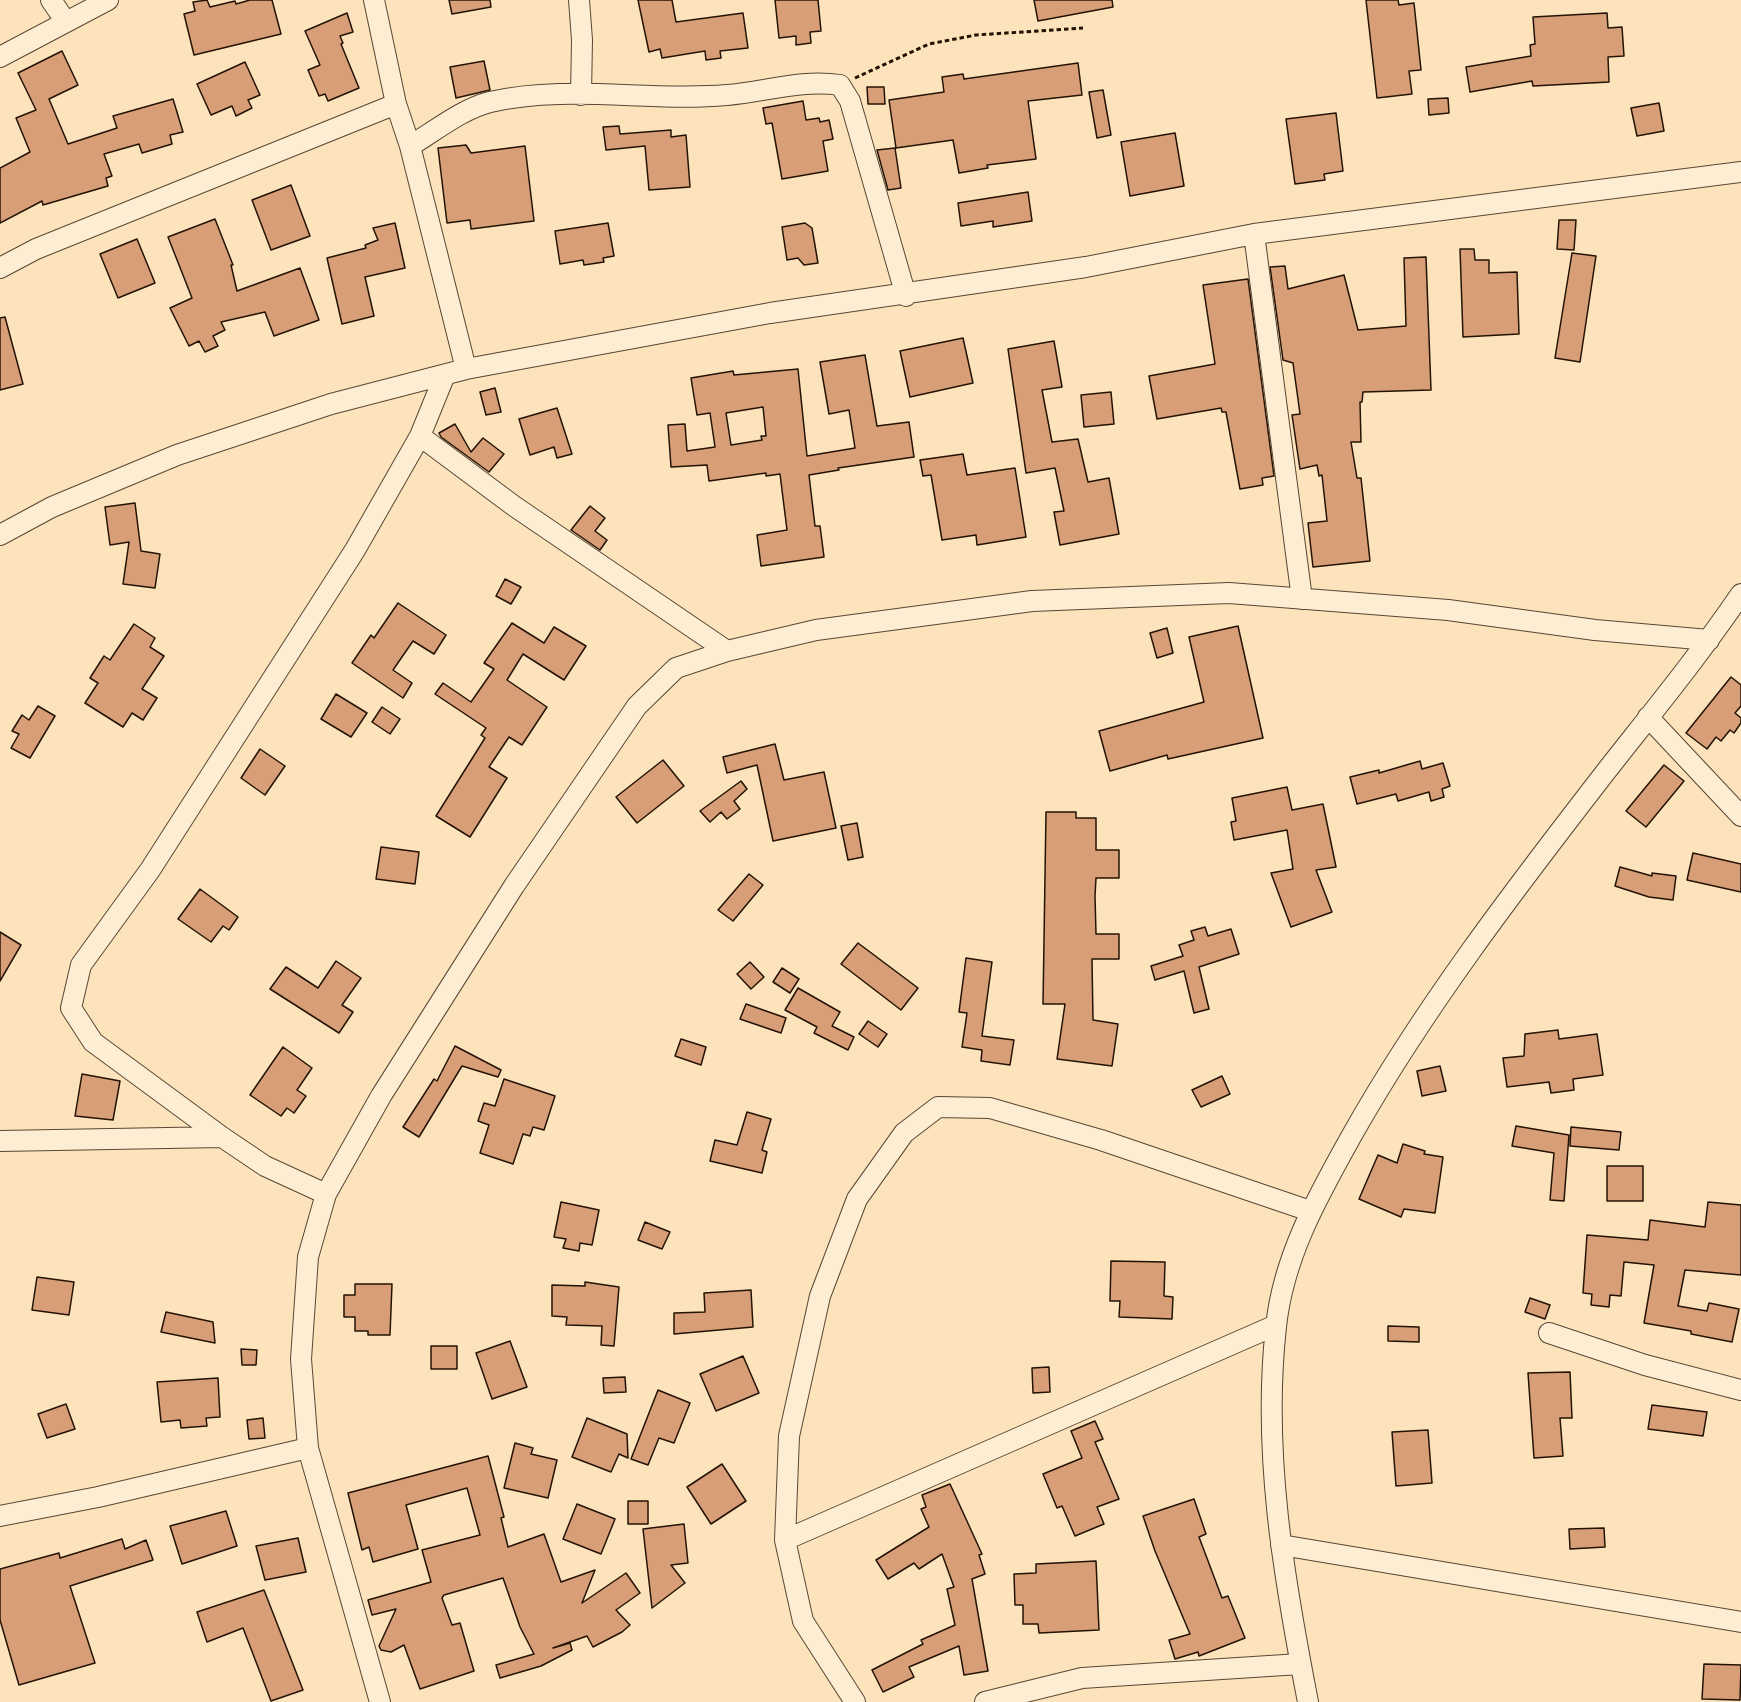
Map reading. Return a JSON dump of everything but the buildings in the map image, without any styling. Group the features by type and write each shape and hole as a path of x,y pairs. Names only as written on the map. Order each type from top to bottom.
{"street":[{"path":"51,0 66,22"},
{"path":"0,57 108,0"},
{"path":"374,0 396,104 410,146 466,369"},
{"path":"579,0 581,95"},
{"path":"410,146 465,112 487,103 513,98 581,95 660,98 728,95 816,81 840,85 850,101 906,296"},
{"path":"0,268 36,249 396,104"},
{"path":"0,535 52,507 177,455 331,404 444,377 466,369 759,315 906,296 1086,267 1254,234 1741,172"},
{"path":"1254,234 1302,599"},
{"path":"326,1194 265,1166 222,1137 93,1042 70,1008 81,965 156,860 355,550 420,436 444,377"},
{"path":"420,436 514,506 727,651"},
{"path":"380,1702 308,1448 302,1359 308,1257 326,1194 381,1096 508,896 637,706 676,668 727,651 816,630 1032,601 1229,593 1448,610 1595,630 1709,640"},
{"path":"1308,1702 1281,1545 1272,1464 1276,1325 1292,1257 1310,1210 1384,1078 1553,841 1709,640 1741,594"},
{"path":"1648,717 1741,816"},
{"path":"855,1702 803,1621 785,1540 789,1436 820,1296 857,1198 904,1132 938,1107 990,1108 1101,1140 1310,1210"},
{"path":"0,1141 222,1137"},
{"path":"785,1540 1276,1325"},
{"path":"1548,1333 1645,1365 1741,1390"},
{"path":"3,1513 98,1497 308,1448"},
{"path":"1281,1545 1741,1622"},
{"path":"986,1702 1082,1678 1300,1664"}],"path":[{"path":"840,85 929,44 976,35 1083,28"}]}
